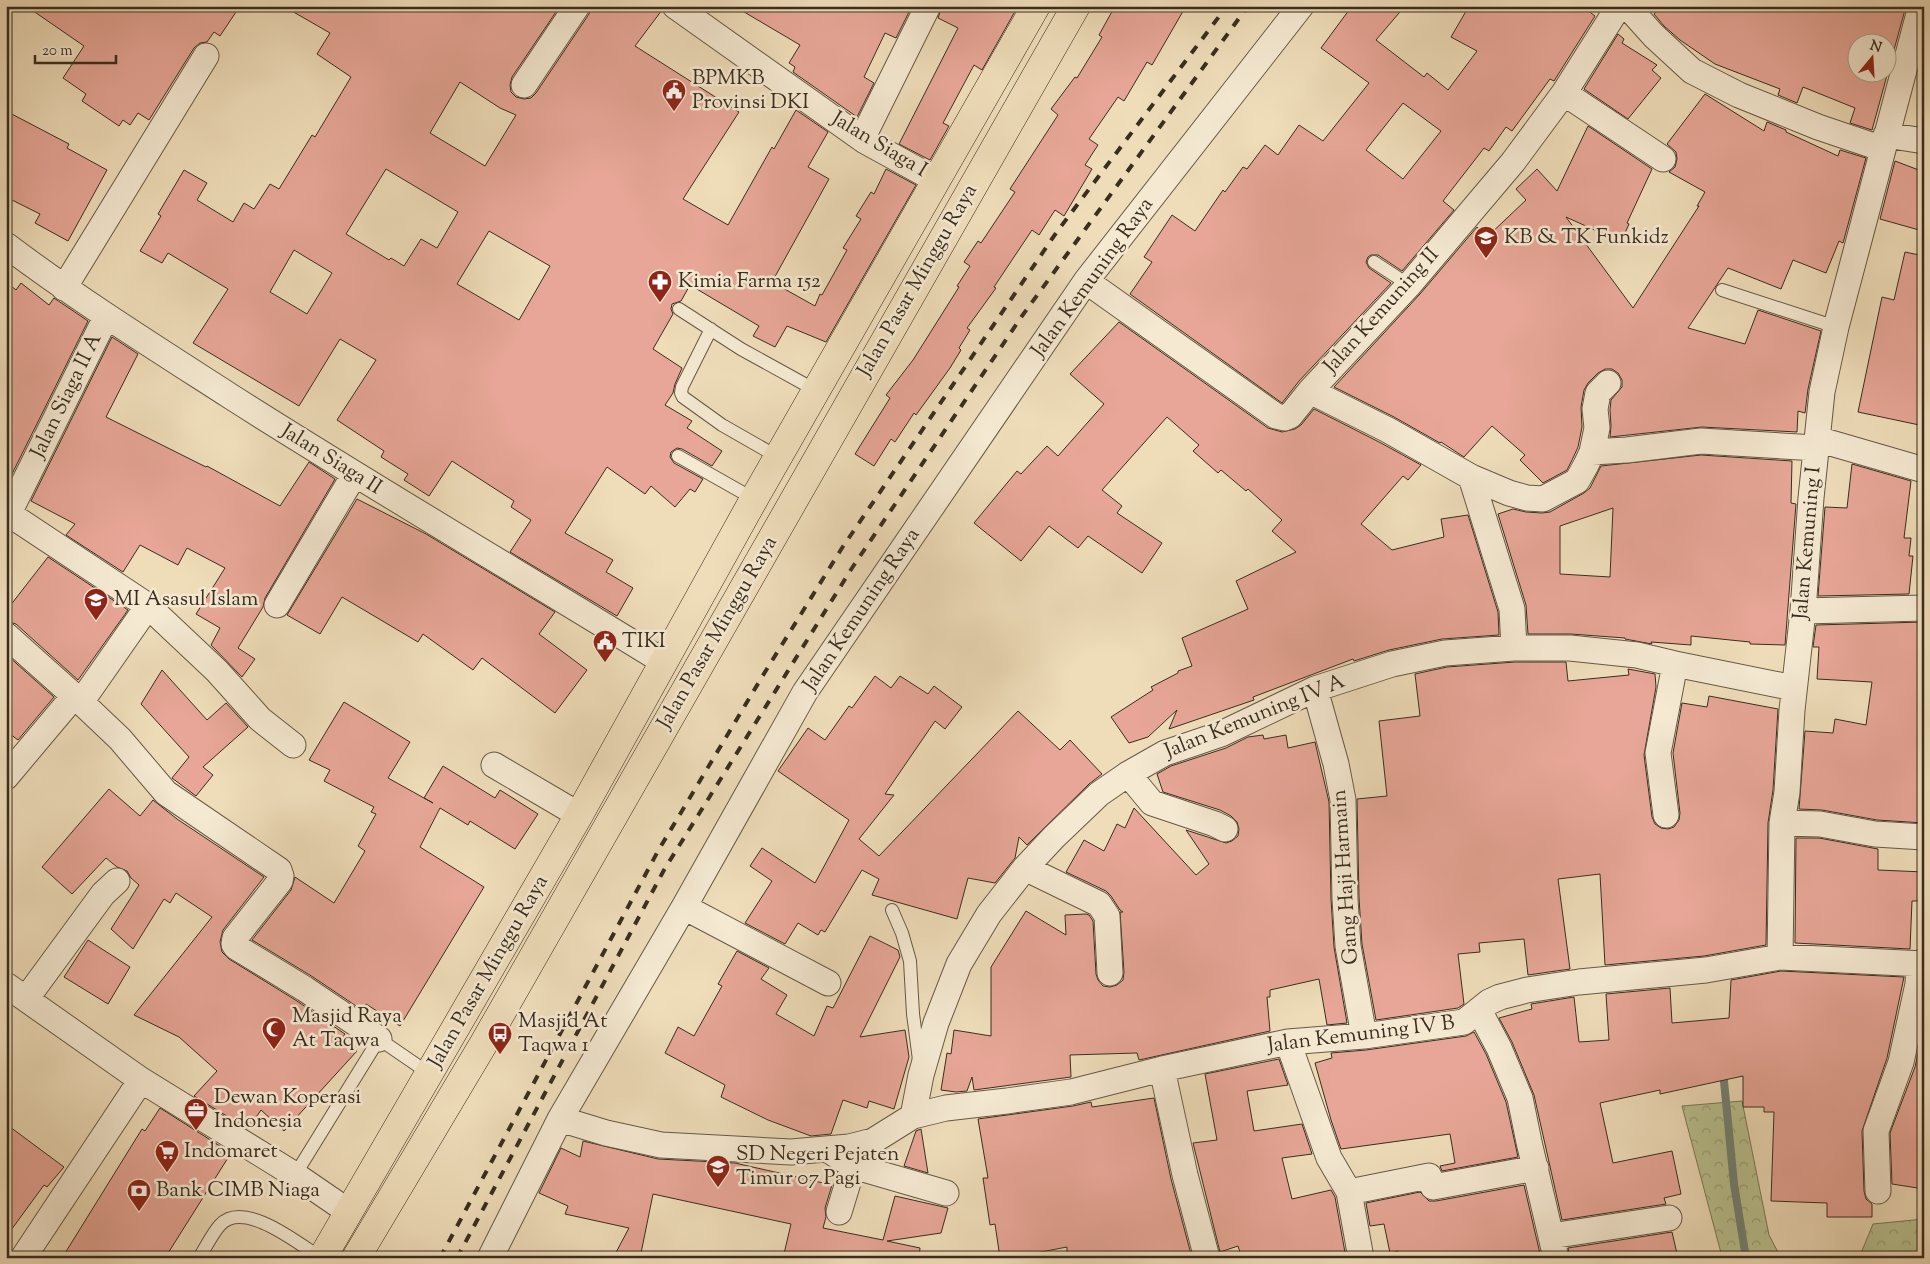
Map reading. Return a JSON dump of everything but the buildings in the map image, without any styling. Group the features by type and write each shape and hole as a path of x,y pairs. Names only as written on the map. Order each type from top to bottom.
{"main road":[{"name":"Jalan Pasar Minggu Raya","path":"322,1258 343,1207 424,1070 562,804 656,657 746,494 767,451 817,391 1036,6"},
{"name":"Jalan Pasar Minggu Raya","path":"356,1258 484,1043 1076,6"}],"street":[{"path":"524,85 577,6"},
{"name":"Jalan Siaga I","path":"675,6 864,140 936,180"},
{"path":"864,140 928,6"},
{"name":"Jalan Kemuning Raya","path":"490,1258 560,1119 684,907 805,692 1086,281 1301,6"},
{"name":"Jalan Kemuning II","path":"1086,281 1276,416 1285,418 1290,416 1310,390 1409,285 1513,162 1564,94 1619,6"},
{"path":"1627,6 1654,36 1692,71 1740,95 1818,127 1885,142 1924,141"},
{"name":"Jalan Kemuning I","path":"1780,957 1782,823 1787,792 1794,688 1803,612 1810,498 1822,392 1836,327 1921,6"},
{"path":"64,288 206,56"},
{"path":"1564,94 1663,159"},
{"name":"Jalan Siaga II","path":"6,245 106,317 354,475 656,657"},
{"name":"Jalan Siaga II A","path":"106,317 8,513 148,606 217,671 260,719 293,745"},
{"path":"1310,390 1388,430 1471,477 1508,493 1527,498 1543,499 1577,481 1592,452 1597,428 1595,409 1598,393 1608,383"},
{"path":"1592,452 1627,450 1701,440 1817,443 1924,470"},
{"path":"277,605 354,475"},
{"path":"1471,477 1512,608 1514,648"},
{"path":"6,777 78,699 148,606"},
{"path":"1803,612 1924,608"},
{"path":"6,635 120,739 166,793 281,873 280,881 235,938 234,944 236,947 305,989 383,1041"},
{"name":"Jalan Kemuning IV A","path":"913,1116 921,1075 936,1023 959,964 989,914 1025,868 1099,794 1165,752 1222,734 1315,689 1392,664 1436,655 1514,648 1570,648 1627,654 1794,688"},
{"path":"1666,815 1658,753 1674,664"},
{"name":"Gang Haji Harmain","path":"1315,689 1336,764 1343,800 1348,946 1364,1036"},
{"path":"494,765 562,804"},
{"path":"1128,774 1152,803 1225,829"},
{"path":"1782,823 1820,824 1874,834 1924,838"},
{"path":"1025,868 1099,904 1106,916 1110,973"},
{"path":"26,999 103,894 118,880"},
{"path":"684,907 828,983"},
{"name":"Jalan Kemuning IV B","path":"560,1119 606,1133 661,1145 791,1152 849,1147 873,1141 913,1116 946,1108 1007,1102 1071,1092 1162,1068 1288,1042 1364,1036 1464,1022 1500,997 1527,990 1579,982 1706,970 1780,957 1921,964"},
{"path":"1878,1191 1876,1131 1901,1062 1921,964"},
{"path":"6,985 141,1080 343,1207"},
{"path":"1479,1010 1520,1098 1553,1247 1669,1218"},
{"path":"1288,1042 1329,1158 1349,1192 1361,1258"},
{"path":"1162,1068 1185,1175 1207,1258"},
{"path":"23,1258 141,1080"},
{"path":"827,1149 853,1166 946,1193"},
{"path":"839,1212 853,1166"},
{"path":"1349,1192 1429,1176 1433,1187 1536,1168"}],"lane":[{"path":"1374,262 1409,285"},
{"path":"1722,290 1836,327"},
{"path":"679,309 751,354 817,391"},
{"path":"711,329 682,387 681,393 683,397 729,429 767,451"},
{"path":"678,456 746,494"},
{"path":"892,910 902,933 910,961 913,1014 921,1075"},
{"path":"300,1179 383,1041 424,1070"},
{"path":"199,1258 220,1225 226,1220 242,1216 262,1221 322,1258"}],"green space":[{"path":"1742,1101 1769,1235 1781,1258 1721,1258 1682,1106"},
{"path":"1924,1219 1924,1258 1859,1258 1873,1224"}],"waterway":[{"path":"1723,1071 1734,1184 1746,1258"}],"railway":[{"path":"440,1258 658,851 842,548 1056,233 1227,6"},
{"path":"457,1258 664,870 852,568 1022,316 1248,6"}],"place":[{"name":"BPMKB Provinsi DKI","path":"674,112"},
{"name":"KB & TK Funkidz","path":"1486,259"},
{"name":"Kimia Farma 152","path":"660,303"},
{"name":"MI Asasul Islam","path":"96,621"},
{"name":"TIKI","path":"605,663"},
{"name":"Masjid Raya At Taqwa","path":"274,1050"},
{"name":"Masjid At Taqwa 1","path":"500,1055"},
{"name":"Dewan Koperasi Indonesia","path":"196,1131"},
{"name":"Indomaret","path":"167,1173"},
{"name":"SD Negeri Pejaten Timur 07 Pagi","path":"718,1188"},
{"name":"Bank CIMB Niaga","path":"139,1212"}]}
